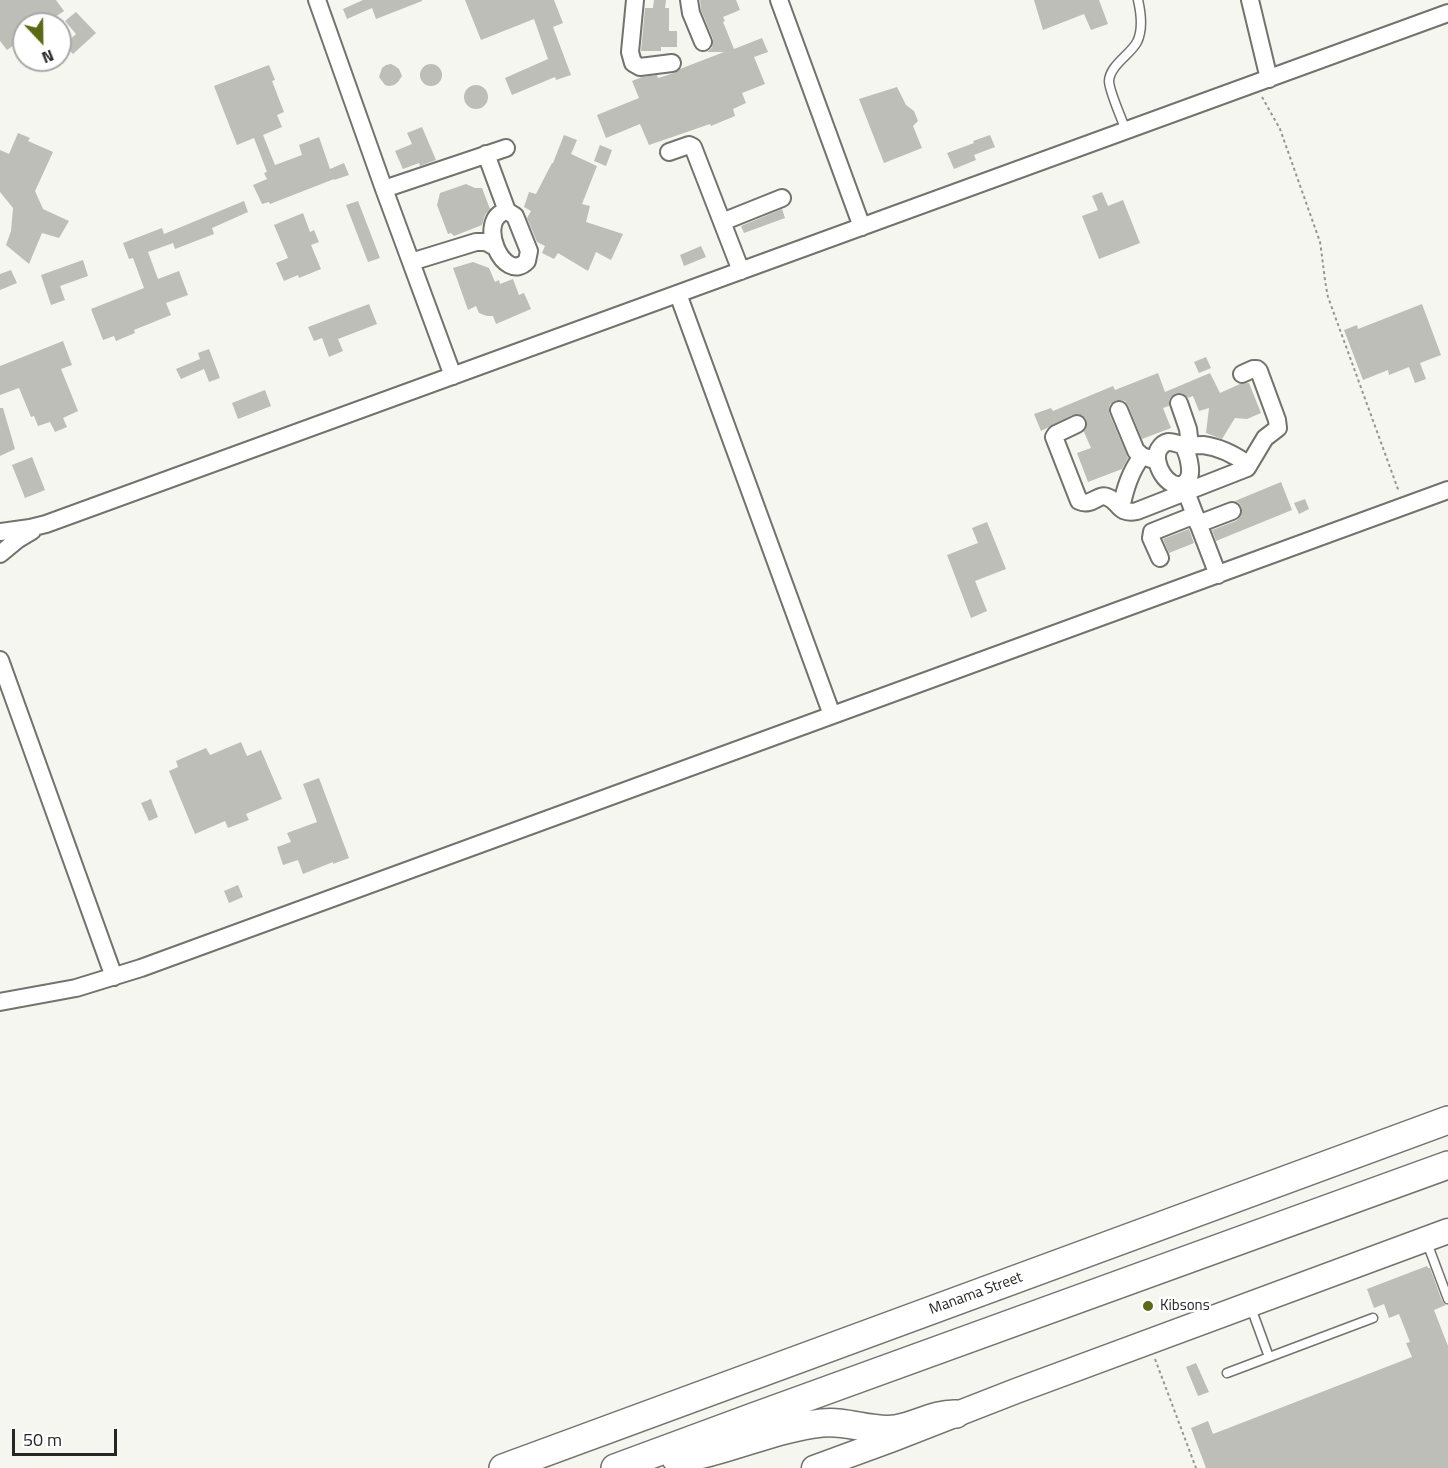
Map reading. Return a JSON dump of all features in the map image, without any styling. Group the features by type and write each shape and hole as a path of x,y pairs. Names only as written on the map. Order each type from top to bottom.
{"main road":[{"name":"Manama Street","path":"503,1468 1448,1120"},
{"path":"621,1466 1448,1165"},
{"path":"621,1466 694,1456 812,1424 837,1422 878,1430 907,1427 937,1416 956,1414"}],"street":[{"path":"317,0 453,376"},
{"path":"635,0 630,52 633,63 640,67 672,63"},
{"path":"689,0 691,13 703,42"},
{"path":"779,0 862,227"},
{"path":"1250,0 1262,81"},
{"path":"0,532 46,524 1448,13"},
{"path":"669,152 684,146 693,147 741,271"},
{"path":"384,189 506,148"},
{"path":"486,154 507,211 515,216 529,251 524,264 515,267 506,262 495,247 492,234 497,215 507,211"},
{"path":"722,222 782,198"},
{"path":"411,261 476,242 486,242 495,247"},
{"path":"678,294 832,716"},
{"path":"1077,424 1059,432 1054,437 1079,501 1088,503 1107,496 1126,511 1137,511 1184,488 1243,470 1249,465 1265,438 1278,429 1259,372 1253,369 1242,374"},
{"path":"1179,403 1188,429 1186,445 1190,469 1184,488"},
{"path":"1119,410 1136,450 1149,458 1166,479 1184,488 1218,574"},
{"path":"1121,508 1133,468 1157,454 1164,444 1170,441 1222,449 1249,465"},
{"path":"0,1002 76,988 114,977 1448,490"},
{"path":"1160,558 1151,538 1152,532 1232,511"},
{"path":"0,554 17,540 46,524"},
{"path":"0,660 114,977"},
{"path":"814,1468 1437,1235"}],"lane":[{"path":"1126,131 1109,79 1138,41 1141,17 1138,0"},
{"path":"1437,1235 1448,1299"},
{"path":"1250,1305 1269,1357"},
{"path":"1227,1373 1373,1318"}],"path":[{"path":"1262,81 1320,243 1323,277 1328,297 1404,506"},
{"path":"1149,1342 1196,1468"}],"building":[{"path":"0,0 56,0 64,11 12,12 12,46 7,50 0,41"},
{"path":"363,0 422,1 376,19 372,8 347,19 343,9"},
{"path":"465,0 554,0 563,23 553,27 571,75 556,80 555,77 512,95 505,78 548,59 534,19 481,40"},
{"path":"654,0 666,0 665,8 669,8 669,31 677,31 677,47 661,47 661,51 641,51 645,8 653,8"},
{"path":"700,0 736,0 740,10 723,17 725,21 723,22 734,49 762,38 768,52 754,57 765,84 742,93 746,103 733,109 735,116 711,126 710,124 649,145 640,124 606,138 597,115 639,98 632,81 642,77 657,75 658,78 674,73 724,52 707,52 712,48 713,39 701,10"},
{"path":"1034,0 1099,0 1108,24 1091,30 1084,14 1043,30"},
{"path":"76,12 96,33 73,54 72,38 76,34 72,29 72,15"},
{"path":"391,64 399,69 402,76 398,82 389,86 385,85 379,77 382,68"},
{"path":"431,64 439,67 442,75 439,83 431,86 423,83 420,75 423,67"},
{"path":"269,65 275,80 272,81 284,112 277,115 282,127 263,135 275,165 302,155 299,145 319,137 330,169 344,163 349,175 270,204 269,202 262,204 253,185 267,179 264,173 267,172 254,138 237,145 214,86"},
{"path":"476,85 481,86 487,92 487,102 481,108 476,109 471,108 465,102 464,97 465,92 471,86"},
{"path":"897,87 906,105 914,111 918,121 913,126 922,148 884,163 859,99"},
{"path":"422,127 436,160 403,169 395,151 412,144 407,133"},
{"path":"18,133 30,138 28,141 53,152 35,191 43,209 69,221 59,238 42,233 29,264 6,245 11,231 13,208 0,192 0,150 9,154"},
{"path":"564,135 577,140 571,154 597,166 582,204 590,206 586,222 623,234 611,260 596,252 588,271 558,253 554,259 542,253 545,246 537,242 527,218 531,211 524,207 529,192 536,194 553,163"},
{"path":"990,135 995,147 974,155 976,160 954,169 947,153"},
{"path":"600,145 612,150 606,166 594,161"},
{"path":"466,184 482,188 490,209 482,225 454,236 451,233 448,234 437,205 440,193"},
{"path":"1102,192 1108,206 1123,200 1140,243 1099,259 1082,216 1098,210 1092,196"},
{"path":"244,201 248,212 212,228 214,234 175,249 173,243 148,252 158,279 179,271 188,295 166,303 171,315 134,330 135,333 116,341 114,336 103,340 91,309 144,288 133,258 129,259 123,243 162,228 164,234"},
{"path":"358,201 380,258 368,262 346,205"},
{"path":"782,209 785,218 744,233 741,226"},
{"path":"303,213 310,232 314,230 319,242 311,245 321,269 284,281 276,263 288,258 274,225"},
{"path":"701,246 706,257 684,266 680,255"},
{"path":"83,260 88,276 60,286 65,300 51,305 41,275"},
{"path":"473,262 489,268 495,282 499,280 500,284 513,279 519,295 524,293 531,309 496,324 493,316 479,313 476,306 468,310 453,268"},
{"path":"11,270 17,283 0,290 0,274"},
{"path":"369,304 377,324 338,339 343,351 329,357 322,338 314,341 308,327"},
{"path":"1422,304 1441,355 1420,363 1426,379 1415,383 1409,367 1389,375 1388,370 1363,380 1344,330 1357,325 1358,329"},
{"path":"63,341 72,365 61,369 78,411 63,418 67,427 55,432 50,422 38,426 34,416 31,417 19,388 0,395 0,366"},
{"path":"209,349 220,378 209,382 204,369 181,379 176,369 200,359 198,353"},
{"path":"1206,357 1211,368 1199,373 1194,362"},
{"path":"1158,373 1165,392 1210,373 1220,393 1240,384 1249,383 1261,413 1247,419 1235,418 1222,439 1206,433 1209,408 1199,411 1193,396 1188,398 1182,393 1176,393 1169,400 1169,406 1163,408 1171,428 1142,439 1128,405 1125,401 1116,400 1110,404 1109,413 1128,458 1122,469 1088,482 1077,453 1091,448 1084,432 1086,419 1078,414 1072,415 1041,431 1034,414 1051,408 1053,411 1113,386 1115,390"},
{"path":"265,390 271,406 238,419 232,403"},
{"path":"0,408 3,408 15,449 0,456"},
{"path":"32,457 45,490 25,498 12,465"},
{"path":"1281,482 1292,510 1216,541 1212,530 1236,521 1240,517 1242,508 1235,501"},
{"path":"1305,499 1309,509 1299,514 1294,503"},
{"path":"987,522 1006,569 975,581 987,611 971,618 947,555 978,543 972,528"},
{"path":"1189,529 1194,543 1169,553 1163,539"},
{"path":"241,742 247,756 261,750 282,799 246,814 249,820 228,828 225,821 195,834 169,771 178,767 176,761 206,748 210,755"},
{"path":"319,778 349,858 303,874 298,860 283,865 277,847 291,842 287,833 317,822 303,784"},
{"path":"151,799 158,817 149,821 141,803"},
{"path":"238,885 243,897 229,903 224,891"},
{"path":"1427,1266 1430,1268 1442,1301 1446,1305 1434,1310 1448,1346 1448,1468 1206,1468 1191,1428 1208,1421 1213,1434 1412,1357 1406,1343 1410,1342 1399,1314 1389,1318 1384,1304 1374,1308 1367,1289"},
{"path":"1196,1363 1209,1392 1198,1396 1186,1367"}],"place":[{"name":"Kibsons","path":"1148,1306"}]}
